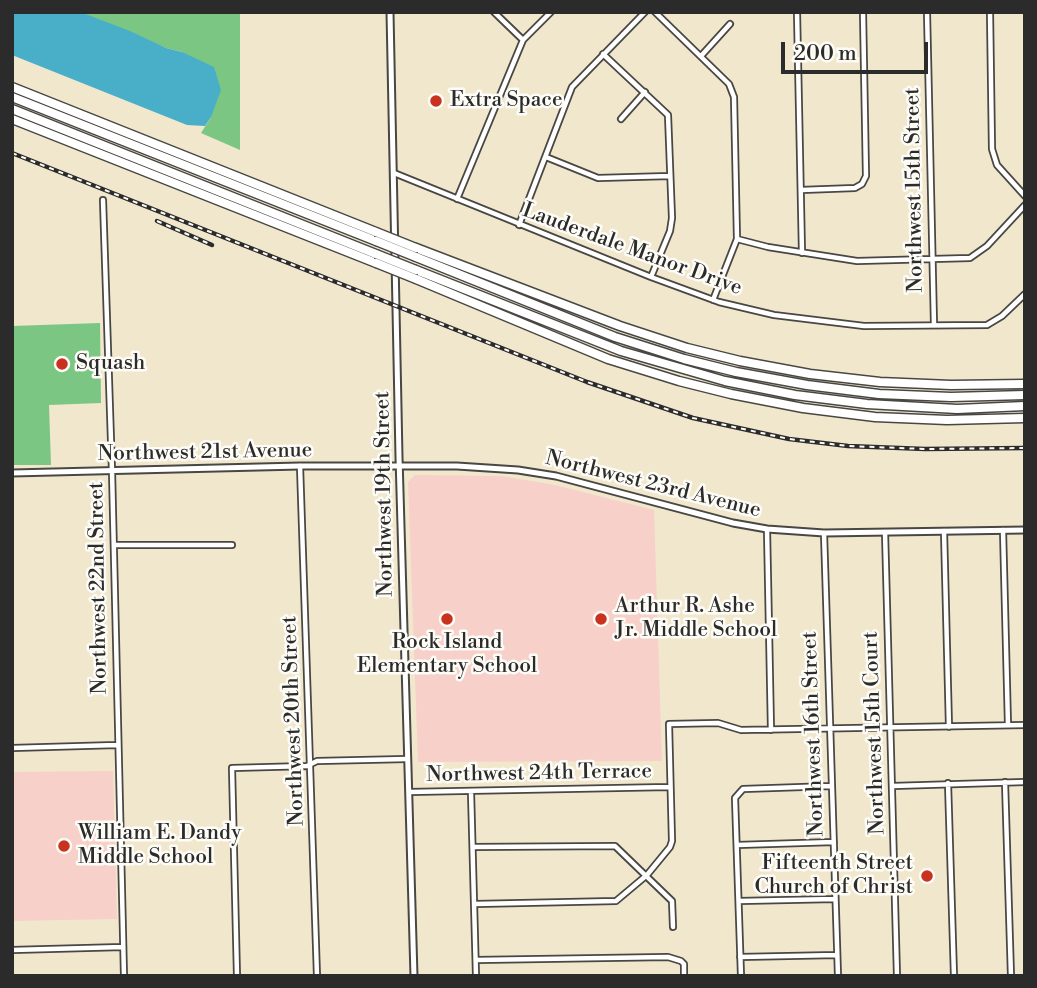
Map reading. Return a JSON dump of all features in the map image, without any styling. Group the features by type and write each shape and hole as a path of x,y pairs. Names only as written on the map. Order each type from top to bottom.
{"highway":[{"path":"12,87 416,252 607,334 684,359 807,386 879,394 933,397 1025,395"},
{"path":"12,97 376,236"},
{"path":"12,109 416,275 587,338 647,359 725,381 832,400"},
{"path":"12,119 376,259"},
{"path":"416,252 679,345 757,365 933,397"},
{"path":"416,275 608,359 749,398 831,412 894,418 1025,418"},
{"path":"844,379 933,385 1025,384"},
{"path":"749,398 832,400 930,408 1025,406"}],"street":[{"name":"Northwest 19th Street","path":"390,12 414,976"},
{"path":"494,12 523,40"},
{"path":"457,199 523,40 551,12"},
{"path":"519,225 572,87 645,12"},
{"path":"655,12 729,84 734,97 737,239 713,300"},
{"path":"797,12 802,253"},
{"path":"801,190 855,188 862,184 866,176 863,12"},
{"name":"Northwest 15th Street","path":"927,12 934,326"},
{"path":"990,12 992,149 997,165 1025,196"},
{"path":"701,56 730,24"},
{"path":"603,54 668,115 670,231 651,277"},
{"path":"621,119 645,92"},
{"path":"546,157 598,178 670,176"},
{"name":"Lauderdale Manor Drive","path":"394,173 651,277 713,300 774,315 852,324 987,324 993,322 1025,294"},
{"name":"Northwest 22nd Street","path":"103,200 124,976"},
{"path":"737,239 768,247 857,261 970,258 987,246 1025,205"},
{"name":"Northwest 20th Street","path":"300,466 317,976"},
{"name":"Northwest 21st Avenue","path":"12,473 400,466"},
{"name":"Northwest 23rd Avenue","path":"400,466 518,470 556,476 733,523 767,529 824,533 1025,530"},
{"path":"767,529 771,730"},
{"path":"1003,530 1008,725"},
{"path":"944,531 949,727"},
{"name":"Northwest 15th Court","path":"885,532 897,976"},
{"name":"Northwest 16th Street","path":"824,533 838,976"},
{"path":"114,545 232,545"},
{"path":"475,904 616,901 647,875 670,847 669,724 718,723 741,730 1025,725"},
{"path":"12,748 117,745"},
{"path":"237,976 232,768 407,759"},
{"path":"1005,782 1011,976"},
{"path":"893,786 1025,782"},
{"path":"948,783 954,976"},
{"path":"741,976 735,798 743,789 832,786"},
{"name":"Northwest 24th Terrace","path":"409,792 669,787"},
{"path":"471,792 476,976"},
{"path":"737,845 834,842"},
{"path":"473,847 615,846 673,902 673,926"},
{"path":"739,901 835,899"},
{"path":"12,950 123,947"},
{"path":"740,957 837,954"},
{"path":"476,960 668,957 679,959 684,964 684,976"}],"shaded area":[{"path":"415,475 502,476 555,485 654,510 662,761 418,762 408,482"},
{"name":"William E. Dandy Middle School","path":"113,771 117,919 12,921 12,772"}],"green space":[{"path":"75,12 240,12 240,150 201,133 211,117 182,52"},
{"path":"100,323 101,403 49,405 51,465 12,465 12,326"}],"water":[{"path":"12,12 80,12 214,67 221,90 211,117 205,126 187,125 12,55"}],"railway":[{"path":"12,153 587,382 693,418 789,439 848,446 925,449 1025,448"},
{"path":"157,221 212,245"}],"place":[{"name":"Extra Space","path":"436,101"},
{"name":"Squash","path":"62,364"},
{"name":"Rock Island Elementary School","path":"447,619"},
{"name":"Arthur R. Ashe Jr. Middle School","path":"601,619"},
{"name":"William E. Dandy Middle School","path":"64,846"},
{"name":"Fifteenth Street Church of Christ","path":"927,876"}]}
